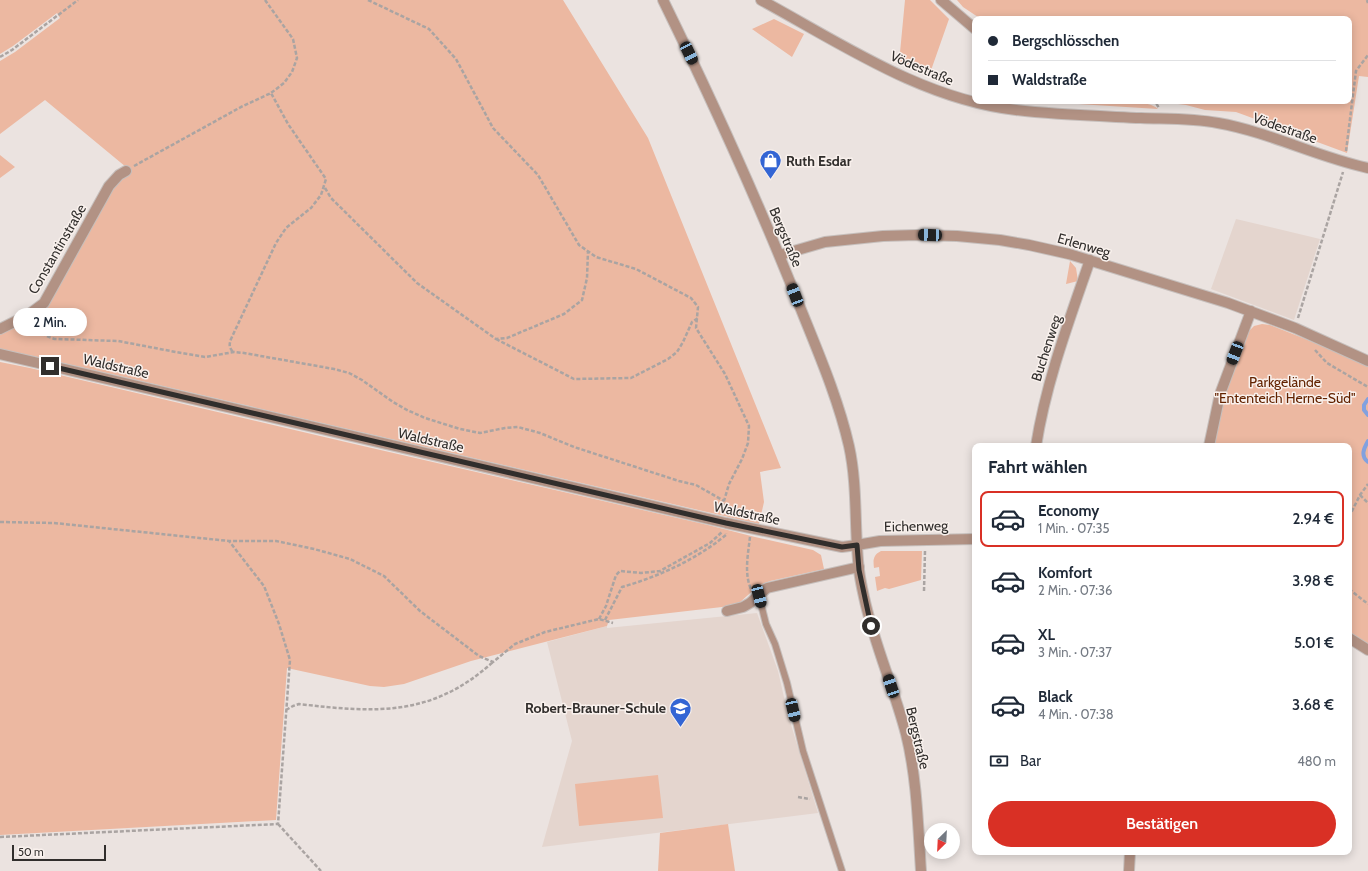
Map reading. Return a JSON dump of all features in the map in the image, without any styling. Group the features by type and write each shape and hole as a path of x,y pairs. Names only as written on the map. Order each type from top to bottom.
{"street":[{"name":"Bergstraße","path":"663,0 696,66 780,255 827,375 849,446 854,479 859,567 874,637 906,734 911,762 921,871"},
{"name":"Vödestraße","path":"761,0 896,73 924,86 972,101"},
{"path":"941,0 972,26"},
{"name":"Vödestraße","path":"984,104 1001,108 1035,112 1189,120 1216,123 1243,128 1346,163 1368,168"},
{"name":"Constantinstraße","path":"0,329 28,315 44,303 109,186 119,175 126,171"},
{"name":"Erlenweg","path":"780,255 825,242 883,236 917,235 1000,240 1029,244 1090,260 1251,311 1295,328 1368,361"},
{"name":"Buchenweg","path":"1037,443 1047,389 1090,260"},
{"path":"1210,443 1220,394 1251,311"},
{"name":"Waldstraße","path":"0,354 726,523 842,547 857,545"},
{"name":"Eichenweg","path":"857,545 880,541 972,539"},
{"path":"727,611 743,607 759,596 763,590 767,588 859,567"},
{"path":"1352,640 1368,650"},
{"path":"1130,855 1130,871"}],"lane":[{"path":"759,596 766,624 775,644 787,683 803,751 842,871"}],"path":[{"path":"0,57 12,50 78,0"},
{"path":"126,171 241,107 271,93 284,83 292,72 297,58 293,39 265,0"},
{"path":"28,315 39,332 46,337 55,339 118,341 205,357 234,352 334,369 349,373 400,406 425,418 480,433 518,427 540,433 574,447 696,485 724,501 729,484 742,460 748,443 749,426 725,374 696,328 698,307 691,298 681,292 636,269 596,257 579,245 538,175 493,128 456,59 429,29 368,0"},
{"path":"1352,101 1356,71 1368,55"},
{"path":"234,352 230,348 230,339 276,243 286,228 311,208 321,195 326,179 288,124 271,93"},
{"path":"1295,328 1346,163 1345,153 1352,104"},
{"path":"324,187 331,198 417,283 496,339 574,379 631,378 668,359 677,352 692,322 698,318"},
{"path":"496,339 507,338 564,314 582,300 587,278 588,251"},
{"path":"1312,336 1309,343 1327,363 1368,387"},
{"path":"1352,511 1368,484"},
{"path":"1360,496 1368,503"},
{"path":"0,522 54,523 229,541 276,541 314,549 350,559 384,576 420,611 479,656 493,662"},
{"path":"599,619 606,606 616,575 620,572 641,573 660,571 710,543 722,532 726,523"},
{"path":"605,620 622,587 651,579 694,557 726,535 726,523"},
{"path":"751,528 747,558 748,578 750,589 759,596"},
{"path":"924,591 925,540"},
{"path":"229,541 264,586 279,624 290,660 278,824 321,871"},
{"path":"1352,591 1368,604"},
{"path":"286,710 299,704 361,710 386,709 416,705 441,697 460,688 480,674 515,644 545,632 599,619 613,623"},
{"path":"0,837 278,824"}],"shaded area":[{"path":"1236,219 1320,239 1294,320 1211,289"},
{"name":"Robert-Brauner-Schule","path":"757,613 778,671 788,715 818,813 542,847 572,741 547,642 607,626 607,628"}],"green space":[{"path":"0,0 563,0 648,138 781,468 760,472 764,502 759,524 33,356 0,350 0,334 26,320 33,328 38,326 37,320 47,306 111,189 126,167 45,100 0,134 0,61 15,52 60,18 57,13 0,54"},
{"path":"905,0 930,0 949,19 929,76 899,63"},
{"path":"957,0 1368,0 1368,77 1359,76 1347,153 1236,112 1205,110 1178,104 1352,104 1352,16 976,16 963,7"},
{"path":"774,19 804,34 792,57 752,29"},
{"path":"1078,104 1147,104 1158,109"},
{"path":"0,155 15,167 0,178"},
{"path":"1070,261 1076,268 1078,281 1066,284"},
{"name":"Parkgelände \"Ententeich Herne-Süd\"","path":"1262,324 1270,325 1368,366 1368,644 1352,634 1352,443 1215,443 1227,389 1236,362 1248,332 1254,326"},
{"path":"0,362 813,550 821,555 824,569 770,581 758,586 738,604 609,620 607,626 471,661 404,684 384,687 370,686 287,668 276,820 0,835"},
{"path":"881,551 922,551 921,580 877,591 875,577 880,576 879,567 874,568 874,560 876,554"},
{"path":"658,775 663,818 579,826 575,784"},
{"path":"728,824 735,871 658,871 660,833"}],"waterway":[{"path":"1368,399 1364,405 1364,410 1368,415"},
{"path":"1368,441 1363,455 1368,462"}],"place":[{"name":"Ruth Esdar","path":"770,180"},
{"name":"Robert-Brauner-Schule","path":"681,728"}],"route":[{"path":"50,366 726,523 842,547 857,545 859,570 871,626"}]}
